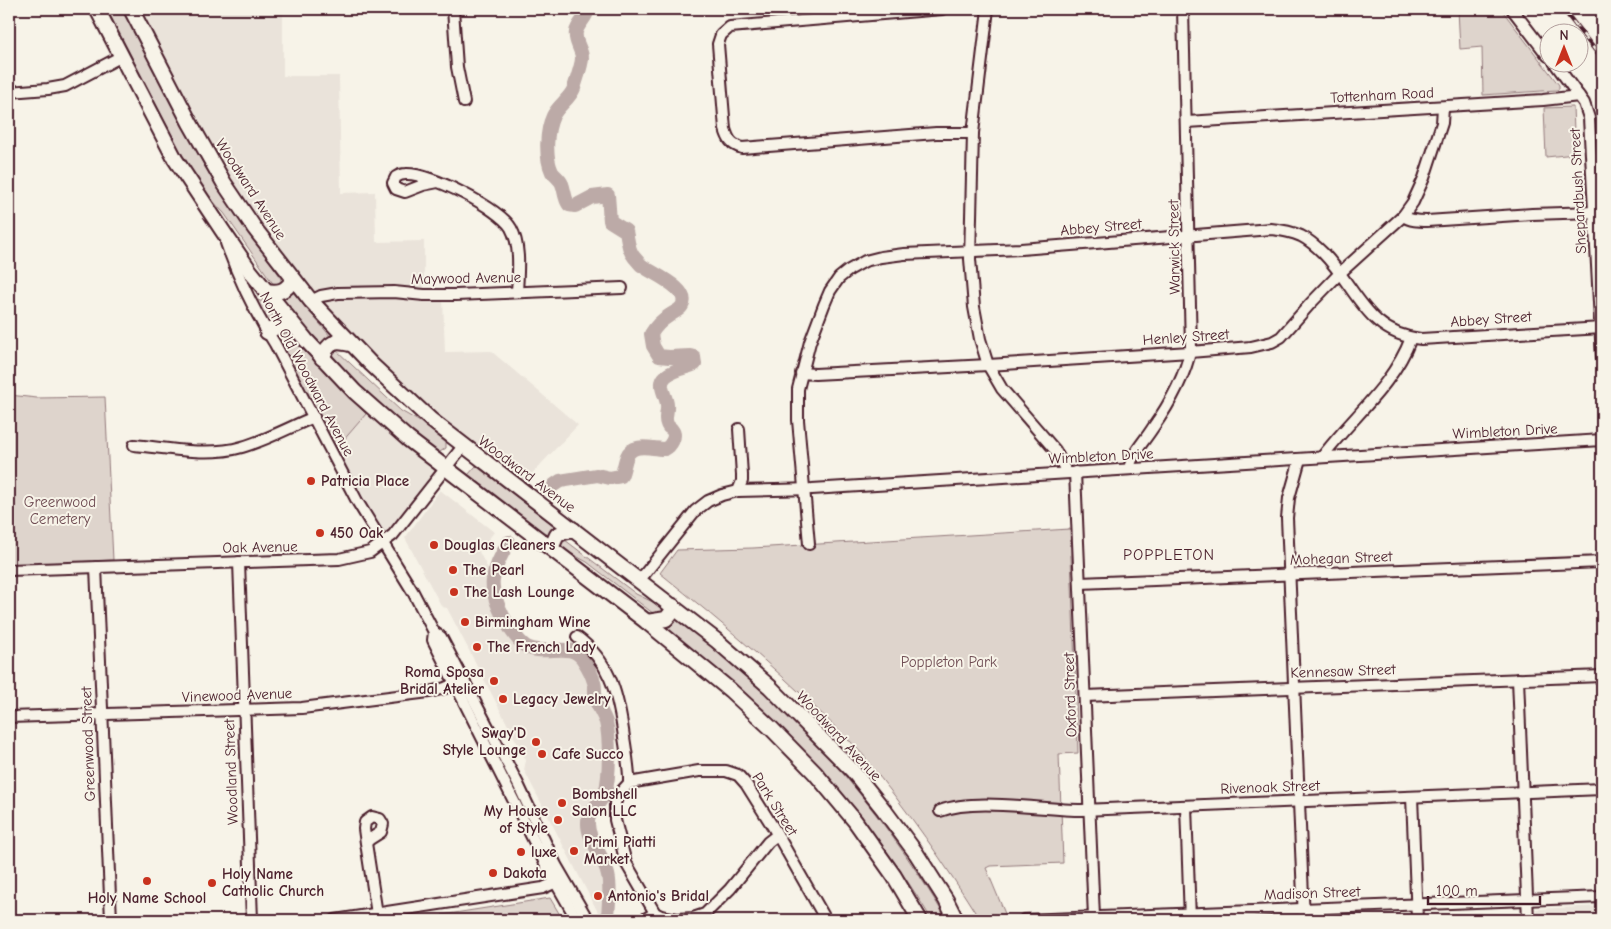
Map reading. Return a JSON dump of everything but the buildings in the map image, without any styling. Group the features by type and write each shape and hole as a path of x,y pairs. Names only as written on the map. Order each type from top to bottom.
{"main road":[{"path":"97,9 176,158 222,230 291,324 322,358 376,411 445,468 646,622 730,690 772,729 815,773 861,829 894,876 920,920"},
{"name":"Woodward Avenue","path":"131,9 190,123 224,183 255,230 311,301 350,344 397,390 463,446 673,606 743,663 852,770 916,854 956,920"},
{"path":"265,291 284,291 293,279"},
{"path":"268,332 278,326 291,324"},
{"path":"322,358 325,350 331,344 342,342 350,344"},
{"path":"551,548 557,535 574,530"},
{"path":"646,622 666,619 669,617 673,606"}],"street":[{"path":"453,9 457,67 464,102"},
{"path":"942,9 737,26 724,30 718,44 725,129 733,145 742,148 936,133 973,133"},
{"name":"Oxford Street","path":"988,9 973,133 970,252 974,307 980,339 988,365 1002,390 1071,472 1080,583 1094,917"},
{"name":"Warwick Street","path":"1129,469 1135,452 1168,404 1184,371 1190,352 1187,122 1183,9"},
{"path":"1512,9 1538,43"},
{"path":"9,92 66,86 122,56"},
{"name":"Shepardbush Street","path":"1561,72 1586,107 1589,118 1602,358"},
{"name":"Tottenham Road","path":"1187,122 1443,107 1579,96"},
{"name":"Henley Street","path":"801,373 843,373 1190,352 1251,347 1272,342 1281,337 1340,273 1403,216 1424,178 1442,123 1443,107"},
{"path":"438,182 490,208 503,218 510,227 517,246 517,292"},
{"path":"1403,216 1407,219 1428,221 1594,212"},
{"name":"Abbey Street","path":"809,544 797,405 801,373 810,342 830,291 839,278 865,261 904,254 1021,249 1271,229 1302,236 1317,247 1333,263 1361,303 1380,324 1398,334 1411,338 1421,339 1601,328"},
{"name":"North Old Woodward Avenue","path":"222,230 246,293 275,344 357,501 413,592 434,632 433,640 518,784 577,920"},
{"name":"Maywood Avenue","path":"311,301 321,296 338,293 394,292 432,295 622,288"},
{"path":"1322,457 1396,369 1405,354 1411,338"},
{"path":"134,445 197,450 230,450 252,444 314,418"},
{"path":"738,491 742,481 739,429"},
{"name":"Wimbleton Drive","path":"639,581 699,508 715,498 738,491 804,489 1602,440"},
{"name":"Oak Avenue","path":"9,570 345,559 366,554 393,535 463,446"},
{"path":"1300,459 1288,507 1304,920"},
{"name":"Woodland Street","path":"239,562 252,920"},
{"name":"Mohegan Street","path":"1080,583 1602,562"},
{"name":"Greenwood Street","path":"96,567 111,920"},
{"path":"577,637 591,648 600,659 616,692 628,766 628,783 619,794 615,803 615,820 626,863 655,913 677,919 706,917 768,842 777,835"},
{"name":"Kennesaw Street","path":"1085,696 1602,676"},
{"path":"1518,679 1528,920"},
{"name":"North Old Woodward Avenue","path":"459,682 508,788 560,881 588,920"},
{"name":"Vinewood Avenue","path":"9,717 323,706 429,692 459,682"},
{"name":"Park Street","path":"628,783 685,772 733,772 742,778 826,920"},
{"path":"508,788 518,784"},
{"name":"Rivenoak Street","path":"940,811 952,806 994,805 1061,810 1602,789"},
{"path":"1412,796 1417,920"},
{"path":"1186,806 1190,916"},
{"path":"366,843 377,914"},
{"path":"335,920 377,914 392,916 543,888 560,881"},
{"name":"Madison Street","path":"1024,920 1190,916 1303,909 1602,897"},
{"path":"643,920 655,913"}],"shaded area":[{"path":"140,9 283,9 283,76 339,76 341,193 375,192 376,242 424,241 424,298 443,299 445,352 491,351 578,425 524,482 440,417 398,381 308,285 231,179"},
{"path":"366,414 436,471 393,528 384,533 336,449"},
{"path":"440,490 494,532 479,552 493,578 493,592 496,602 519,641 530,648 540,651 573,650 584,661 594,681 596,700 606,723 609,749 605,793 592,810 588,821 588,827 610,883 603,920 524,770 526,760 447,608 442,607 405,538"},
{"path":"1602,906 1602,920 1536,920 1536,909"}],"green space":[{"path":"107,9 122,9 205,167 280,276 282,284 274,285 224,213 207,195 181,153"},
{"path":"1458,9 1501,9 1538,57 1538,72 1549,72 1559,85 1559,89 1483,95 1482,47 1460,49"},
{"path":"1573,107 1575,154 1546,157 1544,108"},
{"path":"292,291 331,337 324,340 321,346 281,299"},
{"path":"258,300 262,302 277,321 270,325 266,324 257,305"},
{"path":"282,328 366,414 336,449 276,333"},
{"path":"335,349 401,411 422,423 446,443 446,448 440,452 433,449 408,430 330,357"},
{"name":"Greenwood Cemetery","path":"9,395 37,398 105,397 113,560 9,565"},
{"path":"476,466 557,528 548,537 468,475"},
{"name":"Poppleton Park","path":"1070,529 1078,753 1059,754 1063,863 990,866 986,868 1006,916 998,920 980,920 940,858 911,818 866,758 850,741 757,654 660,573 677,550 753,548"},
{"path":"560,539 565,540 636,594 659,605 663,610 661,614 654,614 587,562 563,549 558,543"},
{"path":"673,617 753,681 826,754 891,834 947,920 932,920 876,836 813,761 743,692 665,628"},
{"path":"550,898 563,920 445,920 442,915"}],"waterway":[{"path":"554,485 560,481 597,475 610,478 621,476 627,456 634,449 644,447 667,448 673,441 674,435 666,422 667,402 662,387 663,379 676,370 695,364 694,357 690,356 659,356 653,346 651,334 662,321 681,308 684,300 681,294 669,282 641,265 634,257 629,248 626,231 610,221 608,195 592,197 575,206 569,205 562,184 552,172 550,166 547,152 549,129 555,112 574,88 582,58 576,39 576,32 588,9"},
{"path":"509,542 499,560 493,580 495,597 504,618 516,637 529,648 536,650 566,650 573,651 579,655 595,684 596,701 606,722 609,758 607,786 603,797 590,814 588,828 605,865 608,877 610,889 608,920"}],"railway":[{"path":"1563,9 1602,59"}],"place":[{"name":"Patricia Place","path":"311,481"},
{"name":"450 Oak","path":"320,533"},
{"name":"Douglas Cleaners","path":"434,545"},
{"name":"The Pearl","path":"453,570"},
{"name":"The Lash Lounge","path":"454,592"},
{"name":"Birmingham Wine","path":"465,622"},
{"name":"The French Lady","path":"477,647"},
{"name":"Roma Sposa Bridal Atelier","path":"494,681"},
{"name":"Legacy Jewelry","path":"503,699"},
{"name":"Sway'D Style Lounge","path":"536,742"},
{"name":"Cafe Succo","path":"542,754"},
{"name":"Bombshell Salon LLC","path":"562,803"},
{"name":"My House of Style","path":"558,820"},
{"name":"Primi Piatti Market","path":"574,851"},
{"name":"luxe","path":"521,852"},
{"name":"Dakota","path":"493,873"},
{"name":"Holy Name School","path":"147,881"},
{"name":"Holy Name Catholic Church","path":"212,883"},
{"name":"Antonio's Bridal","path":"598,896"}],"district":[{"name":"POPPLETON","path":"1169,554"}]}
